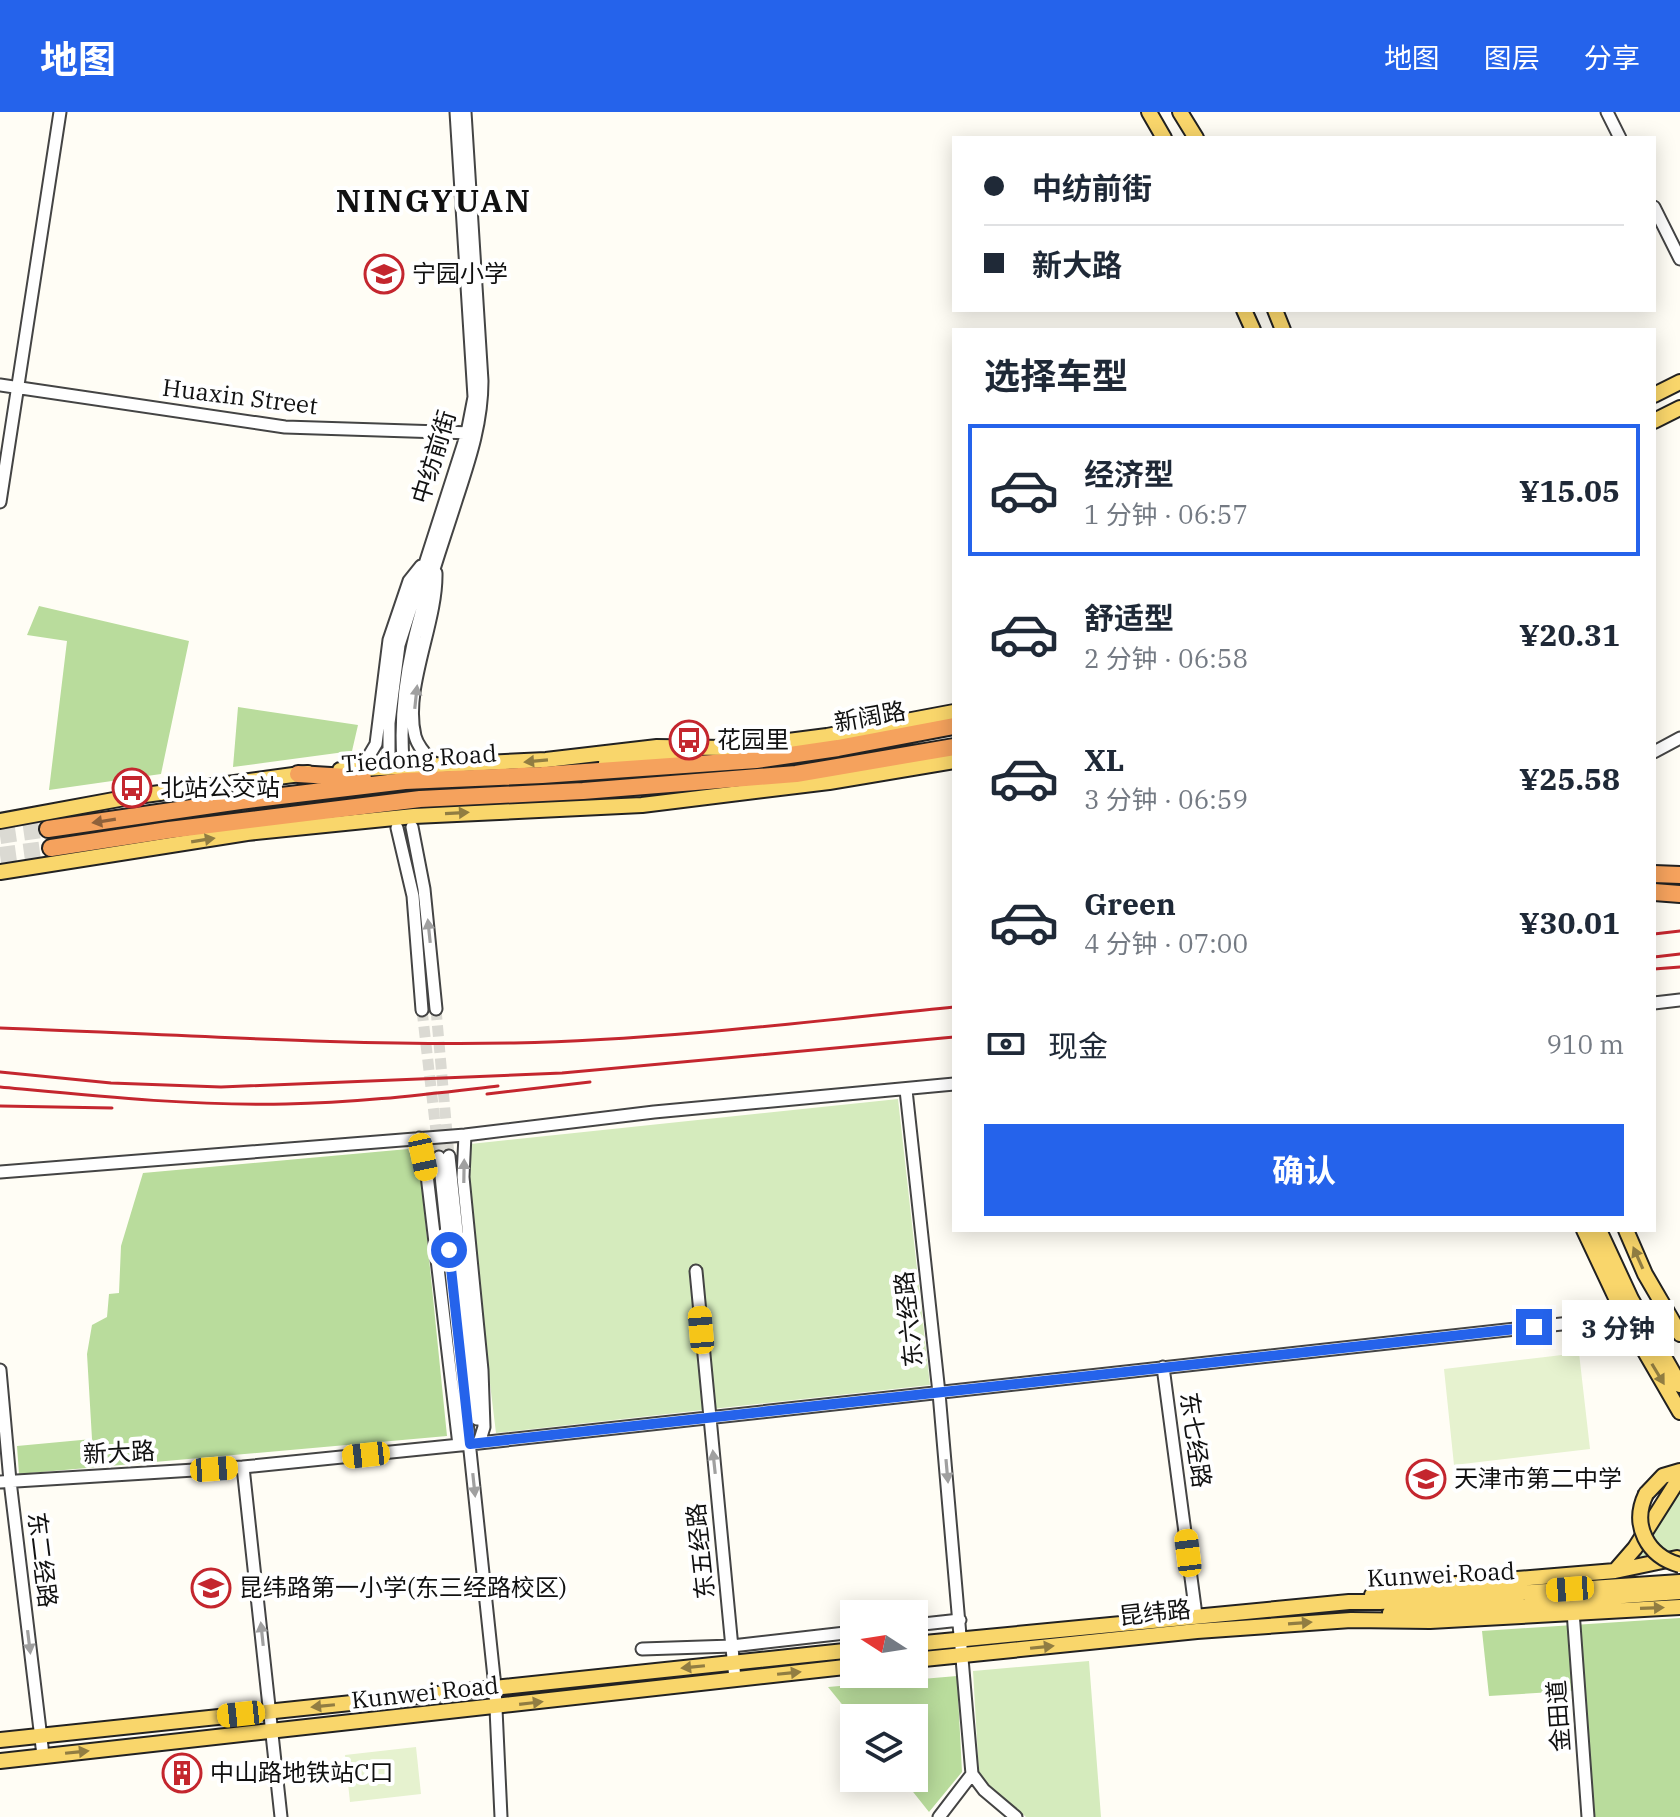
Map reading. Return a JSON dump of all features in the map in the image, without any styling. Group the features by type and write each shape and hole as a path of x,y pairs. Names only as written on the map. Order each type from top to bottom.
{"highway":[{"name":"新阔路","path":"794,754 952,726"},
{"name":"新阔路","path":"796,774 952,747"},
{"name":"Tiedong Road","path":"48,829 405,781 717,763 794,754"},
{"path":"298,774 405,781"},
{"name":"Tiedong Road","path":"51,848 402,801 796,774"},
{"path":"1656,874 1680,875"},
{"path":"1656,892 1680,894"}],"main road":[{"path":"1149,112 1163,136"},
{"path":"1180,112 1195,136"},
{"path":"1656,394 1680,382"},
{"path":"1656,420 1680,408"},
{"path":"542,775 597,764 827,736 952,712"},
{"path":"0,821 130,797 298,774 546,760 657,747 726,748"},
{"path":"0,872 296,828 429,815 642,805 829,782 952,761"},
{"path":"583,791 606,796 708,796"},
{"path":"296,828 402,801"},
{"path":"1585,1232 1625,1317 1680,1412"},
{"path":"1600,1232 1631,1299 1680,1385"},
{"path":"1609,1232 1628,1275 1680,1366"},
{"path":"1627,1232 1674,1313 1680,1334"},
{"path":"1680,1474 1663,1476 1651,1486 1642,1503 1640,1522 1642,1532 1654,1551 1680,1565"},
{"path":"1615,1571 1635,1548 1680,1474"},
{"path":"1349,1602 1382,1593 1431,1586 1615,1571 1680,1558"},
{"name":"Kunwei Road","path":"1351,1620 1422,1604 1680,1582"},
{"name":"Kunwei Road","path":"1349,1602 1422,1604 1680,1592"},
{"name":"昆纬路","path":"962,1639 1349,1602"},
{"path":"1351,1620 1430,1621 1680,1607"},
{"name":"昆纬路","path":"964,1655 1197,1631 1351,1620"},
{"path":"928,1643 962,1639"},
{"name":"Kunwei Road","path":"0,1740 840,1652"},
{"path":"928,1659 964,1655"},
{"name":"Kunwei Road","path":"0,1761 840,1668"}],"street":[{"path":"0,502 60,112"},
{"name":"中纺前街","path":"389,760 389,723 395,671 472,433 473,377 456,112"},
{"path":"465,112 482,381 472,433"},
{"path":"1607,112 1619,136"},
{"path":"1656,211 1680,259"},
{"name":"Huaxin Street","path":"0,385 285,427 472,433"},
{"path":"403,760 401,711 430,565"},
{"path":"430,565 434,605 421,656 413,723 416,739 437,767"},
{"path":"354,770 367,759 376,744 389,640 409,581 430,565"},
{"path":"1656,751 1680,738"},
{"path":"412,827 424,889 436,1009"},
{"path":"397,828 413,896 422,1010"},
{"path":"1656,1003 1680,1000"},
{"path":"0,1172 465,1135 654,1112 952,1084"},
{"name":"东六经路","path":"906,1090 939,1393 972,1774"},
{"path":"465,1135 463,1177 482,1370 484,1427 469,1444"},
{"path":"419,1138 469,1444"},
{"path":"444,1157 469,1444 495,1687 501,1817"},
{"name":"东五经路","path":"696,1271 735,1679"},
{"name":"新大路","path":"5,1482 243,1467 469,1444 1625,1317"},
{"name":"东七经路","path":"1163,1367 1196,1615"},
{"name":"东二经路","path":"0,1370 5,1482 43,1755"},
{"path":"243,1467 281,1817"},
{"name":"金田道","path":"1573,1611 1588,1817"},
{"path":"928,1623 960,1620"},
{"path":"642,1649 732,1646 840,1634"},
{"path":"939,1817 972,1774 984,1790 1016,1817"}],"green space":[{"path":"39,606 189,641 161,774 49,790 67,641 27,635"},
{"path":"238,707 358,725 352,751 233,767"},
{"path":"898,1099 930,1385 496,1433 461,1145"},
{"path":"408,1149 421,1179 447,1436 19,1474 17,1446 92,1439 87,1354 92,1325 107,1317 109,1294 119,1293 121,1246 143,1173"},
{"path":"1579,1353 1590,1449 1454,1465 1444,1369"},
{"path":"1680,1491 1680,1549 1634,1558"},
{"path":"1680,1618 1680,1817 1594,1817 1585,1690 1489,1696 1482,1631"},
{"path":"1089,1661 1101,1817 1026,1817 979,1774 973,1671"},
{"path":"957,1676 962,1772 929,1812 913,1792 928,1792 928,1704 842,1704 828,1687 928,1688 928,1678"},
{"path":"416,1747 421,1794 350,1802 345,1755"}],"tunnel":[{"path":"0,836 48,829"},
{"path":"0,855 51,848"},
{"path":"436,1009 449,1156"},
{"path":"422,1010 439,1157"}],"railway":[{"path":"1656,934 1680,931"},
{"path":"1656,957 1680,954"},
{"path":"1656,969 1680,967"},
{"path":"0,1028 321,1041 514,1043 679,1034 952,1007"},
{"path":"0,1072 111,1083 221,1087 562,1073 952,1037"},
{"path":"487,1094 590,1082"},
{"path":"0,1087 143,1100 250,1104 366,1100 498,1086"},
{"path":"0,1106 112,1108"}],"place":[{"name":"宁园小学","path":"384,274"},
{"name":"花园里","path":"689,740"},
{"name":"北站公交站","path":"132,788"},
{"name":"天津市第二中学","path":"1426,1479"},
{"name":"昆纬路第一小学(东三经路校区)","path":"211,1588"},
{"name":"中山路地铁站C口","path":"182,1773"}],"district":[{"name":"NINGYUAN","path":"434,201"}],"route":[{"path":"449,1250 470,1444 1534,1327"}]}
